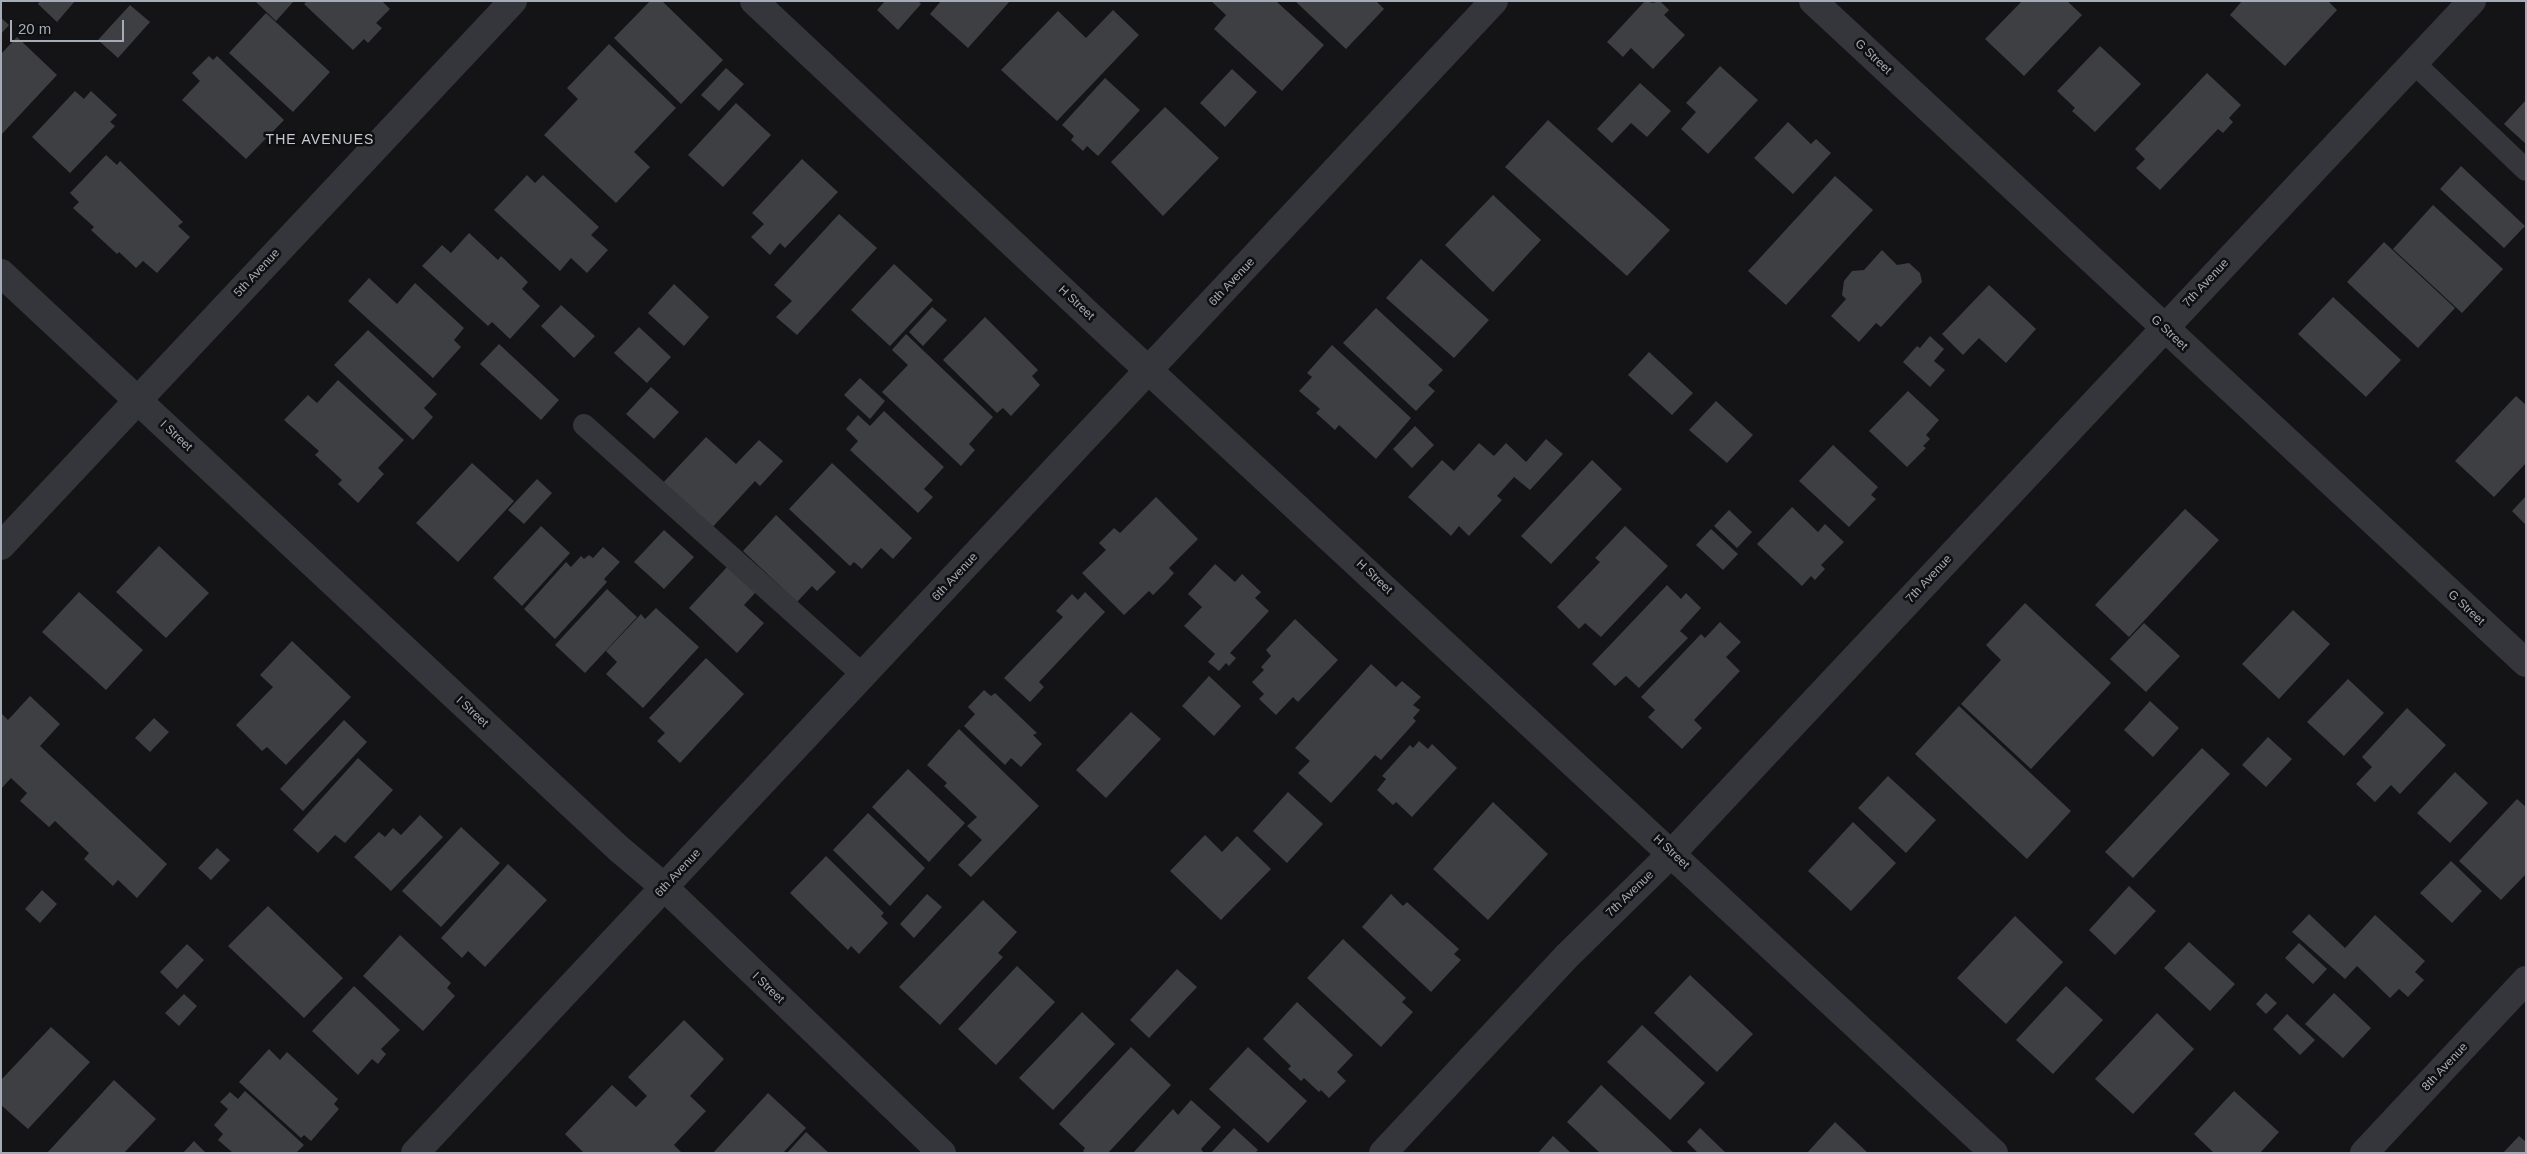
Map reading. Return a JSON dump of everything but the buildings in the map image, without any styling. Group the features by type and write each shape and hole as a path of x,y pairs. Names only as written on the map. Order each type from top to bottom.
{"street":[{"name":"5th Avenue","path":"1,546 514,1"},
{"name":"H Street","path":"754,1 1994,1153"},
{"name":"6th Avenue","path":"415,1153 1494,1"},
{"name":"G Street","path":"1813,1 2526,663"},
{"name":"7th Avenue","path":"1383,1153 1567,956 1672,853 2164,328 2415,64 2472,1"},
{"name":"I Street","path":"1,273 618,848 664,887 942,1153"},
{"name":"8th Avenue","path":"2364,1153 2526,980"}],"lane":[{"path":"2415,64 2526,170"},
{"path":"584,425 864,675"}],"district":[{"name":"THE AVENUES","path":"320,140"}]}
